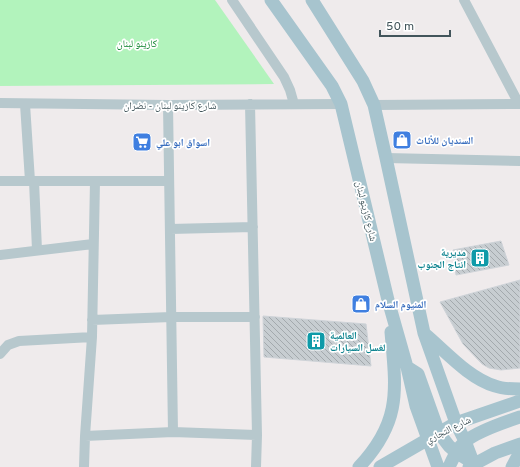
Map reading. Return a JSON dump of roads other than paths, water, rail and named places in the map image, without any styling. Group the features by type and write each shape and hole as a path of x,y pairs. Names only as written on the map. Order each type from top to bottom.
{"main road":[{"name":"شارع كازينو لبنان","path":"271,0 332,86 341,104 388,300 407,366 416,406 427,439 439,466"},
{"path":"312,0 359,75 374,105 424,333 456,423 466,441 473,466"},
{"path":"358,467 368,457 382,437 390,420 394,405 395,380 388,300"},
{"path":"424,333 462,367 481,380 497,387 520,389"},
{"path":"407,366 418,374 439,433 453,450 473,466"},
{"name":"شارع التجاري","path":"380,467 456,423 520,401"},
{"path":"439,466 444,456 466,441 499,424 520,417"},
{"path":"453,450 456,423"},
{"path":"473,466 495,453 520,444"},
{"path":"512,467 520,452"}],"street":[{"path":"232,0 284,77 294,104"},
{"path":"374,105 520,104 464,0"},
{"name":"شارع كازينو لبنان - نضران","path":"0,103 168,105 341,104"},
{"path":"25,104 37,250"},
{"path":"250,104 257,435 256,467"},
{"path":"168,105 173,432"},
{"path":"386,158 520,160"},
{"path":"0,181 169,181"},
{"path":"84,467 92,337 95,181"},
{"path":"170,229 253,227"},
{"path":"0,255 93,244"},
{"path":"92,320 171,317 255,317"},
{"path":"0,354 8,345 19,341 92,337"},
{"path":"85,436 173,432 257,435"}],"place":[{"name":"السنديان للأثاث","path":"402,140"},
{"name":"اسواق ابو علي","path":"142,142"},
{"name":"مديرية انتاج الجنوب","path":"480,258"},
{"name":"المنيوم السلام","path":"361,304"},
{"name":"العالمية لغسل السيارات","path":"316,341"}],"park label":[{"name":"كازينو لبنان","path":"137,43"}]}
